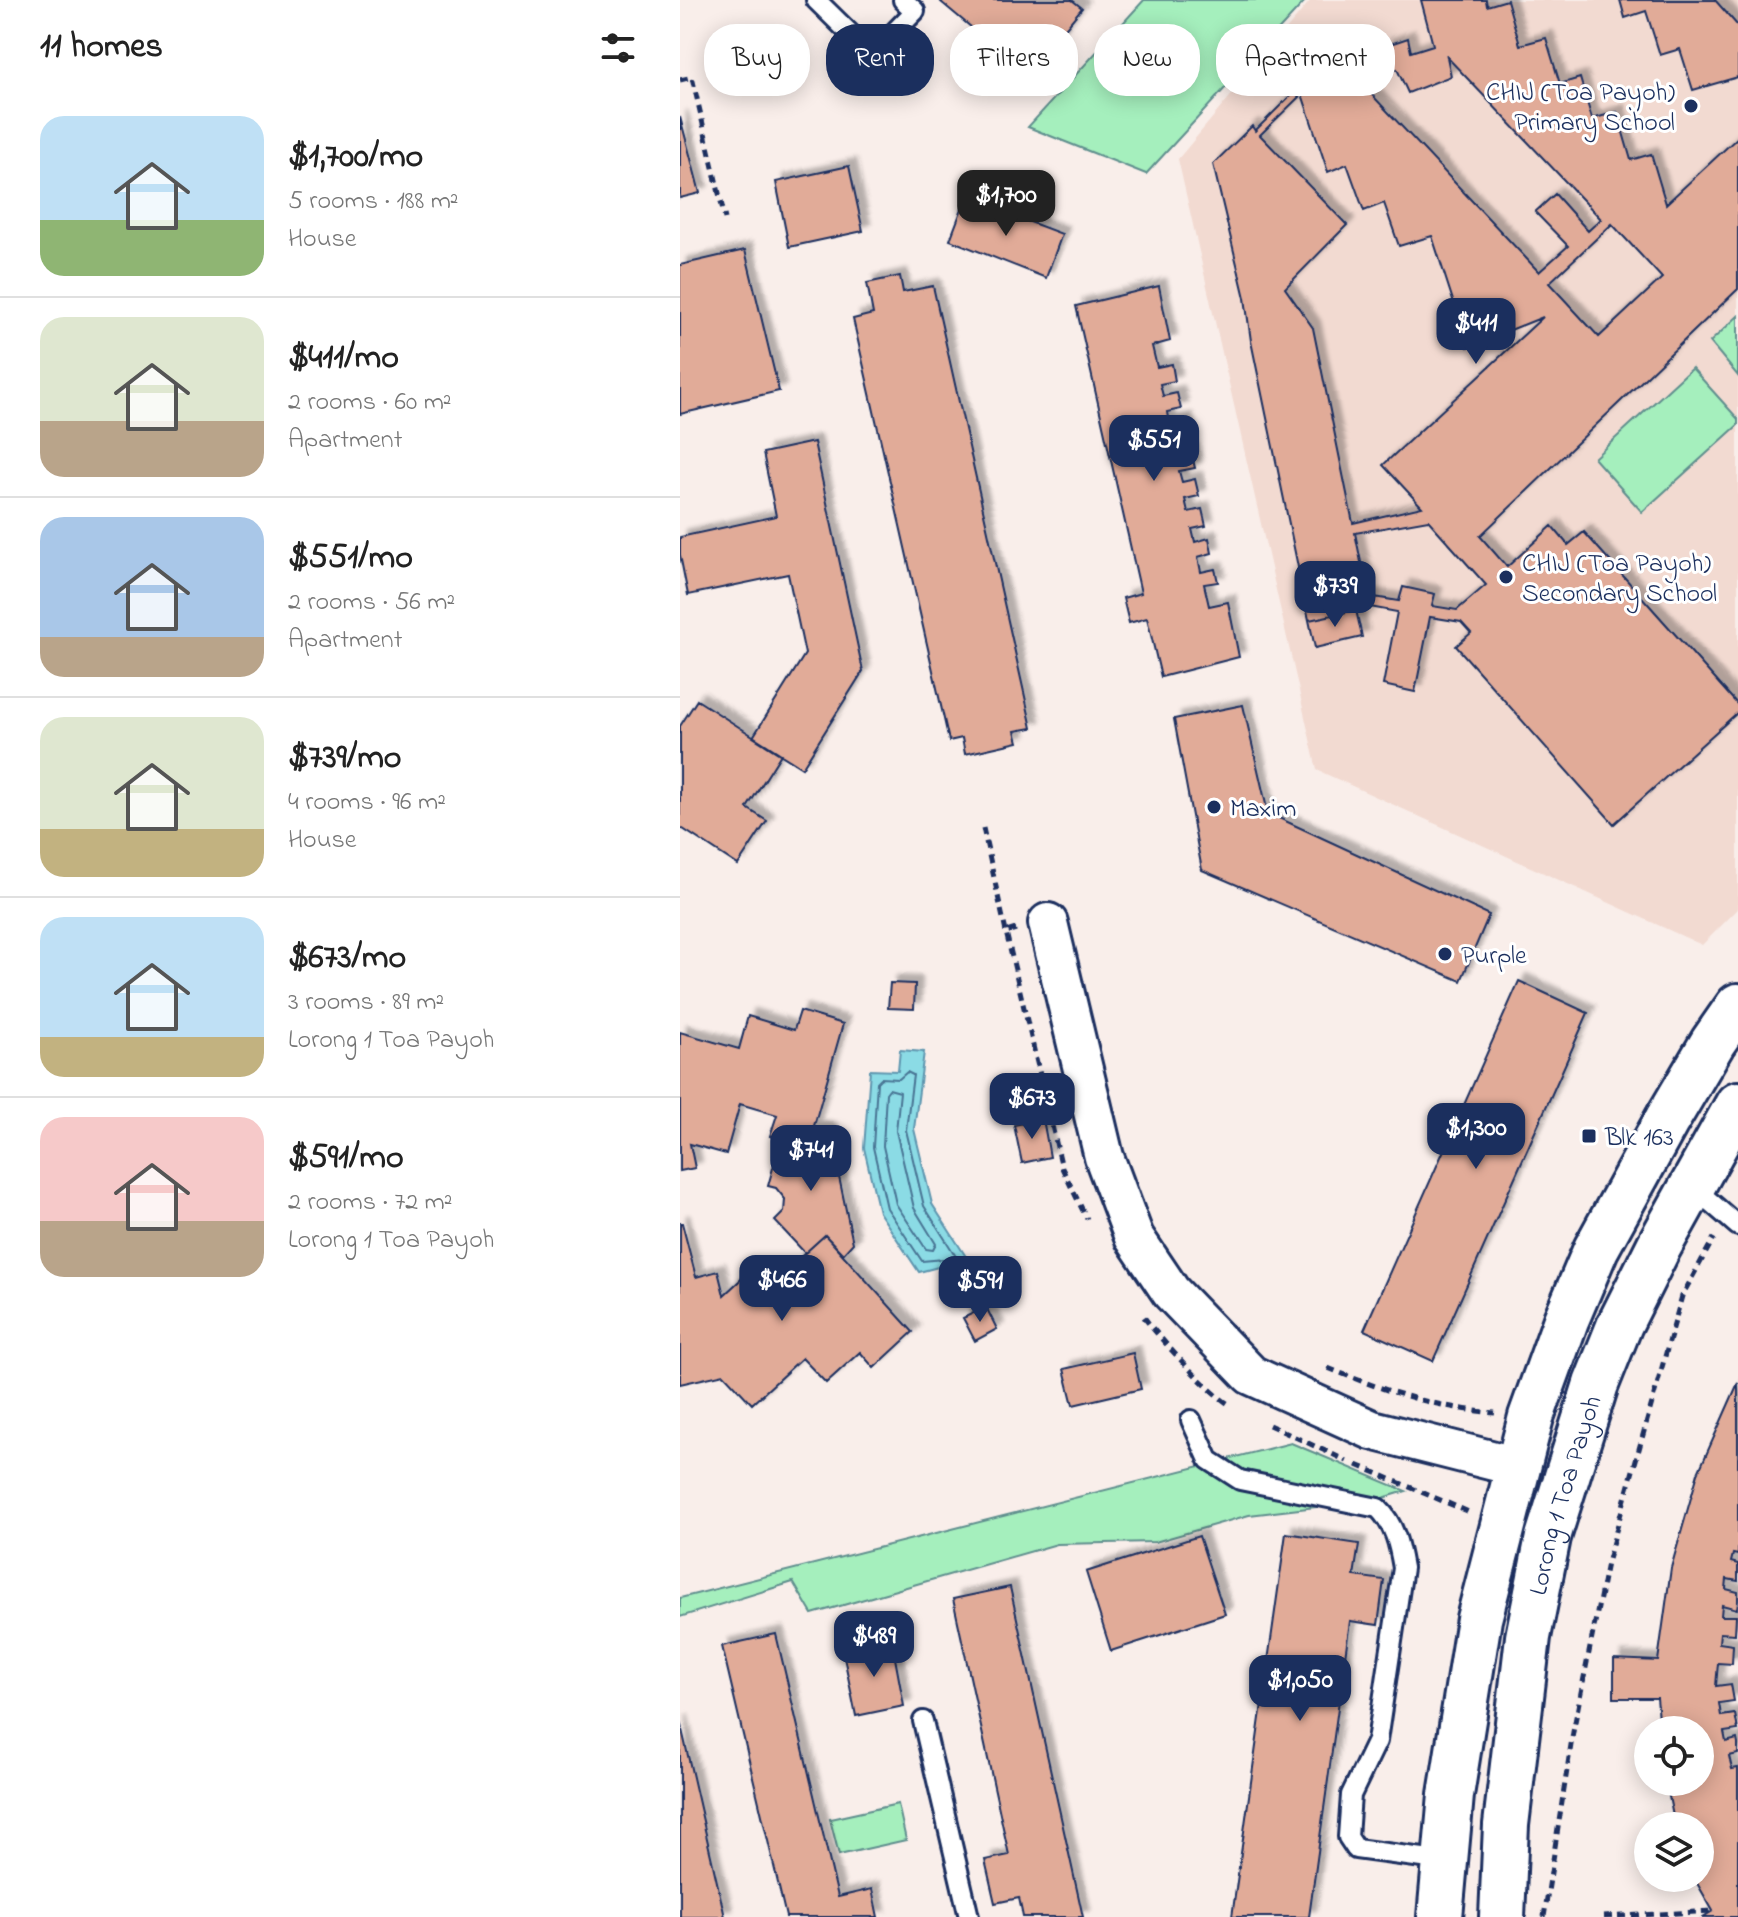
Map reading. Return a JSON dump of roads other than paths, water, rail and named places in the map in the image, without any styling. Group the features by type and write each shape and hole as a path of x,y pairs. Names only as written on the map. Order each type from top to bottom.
{"main road":[{"name":"Lorong 1 Toa Payoh","path":"1440,1917 1451,1795 1479,1619 1531,1417 1596,1249 1667,1120 1738,1006"},
{"name":"Lorong 1 Toa Payoh","path":"1502,1917 1502,1875 1524,1667 1548,1537 1596,1384 1620,1324 1738,1104"}],"street":[{"name":"Lorong 1 Toa Payoh","path":"1048,923 1104,1157 1134,1237 1171,1292 1251,1375 1372,1430 1518,1467"}],"lane":[{"path":"816,0 872,55 915,11 903,0"},
{"path":"1692,1186 1732,1221"},
{"path":"1191,1420 1209,1460 1240,1480 1378,1508 1389,1519 1398,1540 1403,1568 1377,1741 1351,1795 1348,1837 1356,1849 1445,1861"},
{"path":"923,1721 969,1917"}],"water":[{"path":"900,1050 924,1052 914,1129 932,1204 976,1272 950,1285 942,1266 919,1272 879,1212 864,1148 870,1070 898,1071"}],"place":[{"name":"CHIJ (Toa Payoh) Primary School","path":"1691,106"},
{"name":"CHIJ (Toa Payoh) Secondary School","path":"1506,577"},
{"name":"Maxim","path":"1214,807"},
{"name":"Purple","path":"1445,954"},
{"name":"Blk 163","path":"1589,1136"}]}
